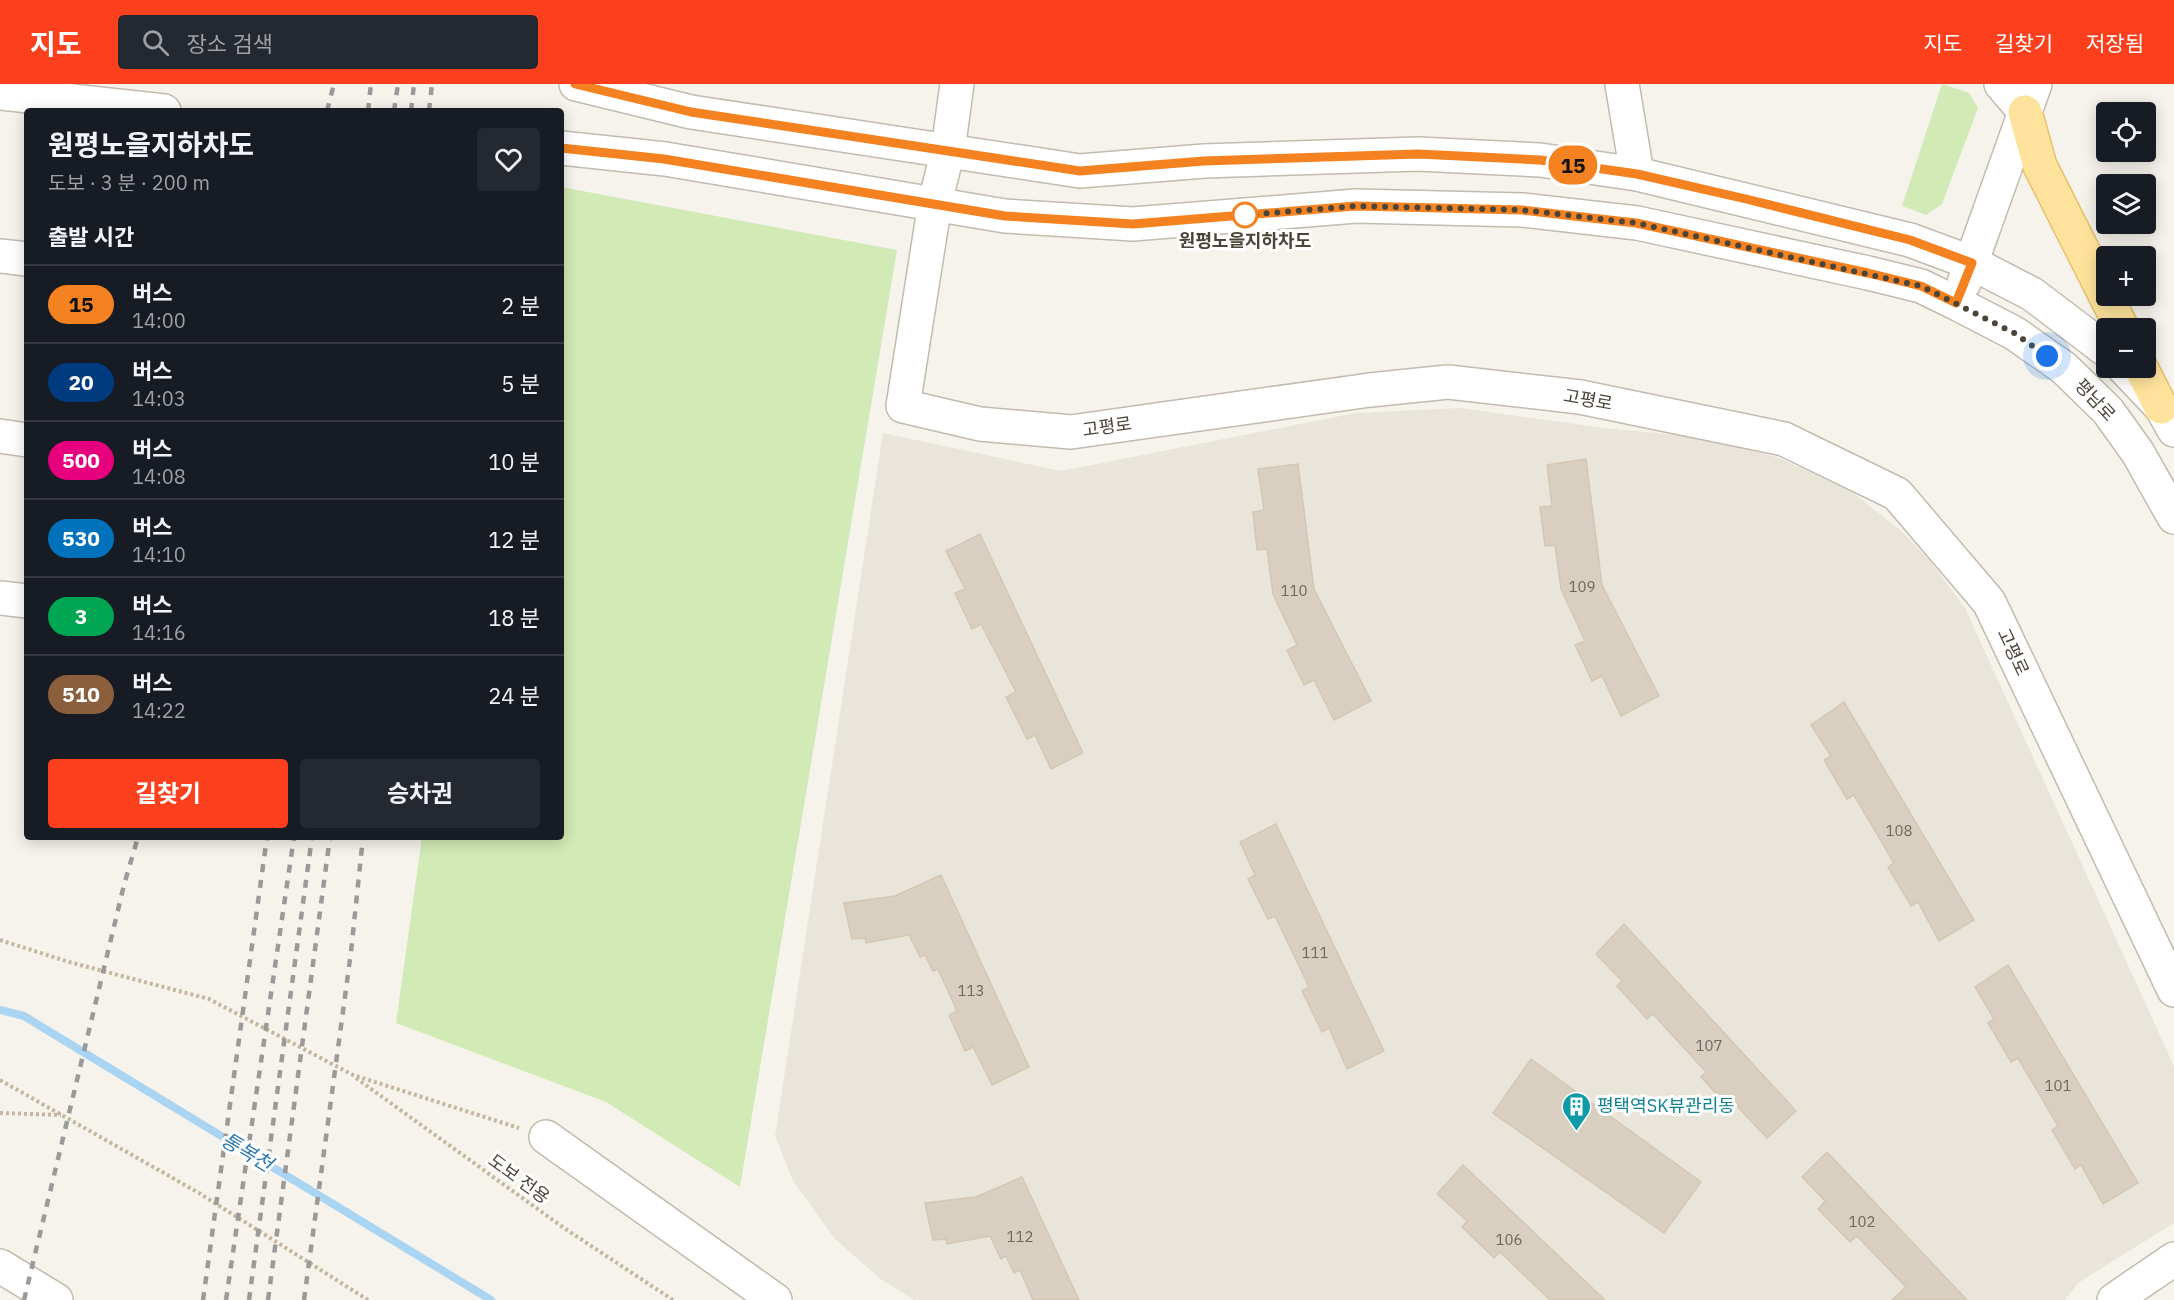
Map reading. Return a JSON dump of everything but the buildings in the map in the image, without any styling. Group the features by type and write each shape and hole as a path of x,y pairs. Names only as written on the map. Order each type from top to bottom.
{"main road":[{"path":"2030,98 2040,166 2116,318"},
{"path":"2146,378 2168,418"}],"street":[{"path":"575,84 691,112 1080,171 1204,161 1418,154 1540,160 1637,174 1910,240 1972,263 2032,294 2096,342"},
{"path":"935,203 948,150 957,84"},
{"path":"1622,84 1637,174"},
{"path":"1956,303 2030,98 2001,84"},
{"path":"0,93 137,108"},
{"name":"평남로","path":"564,148 664,159 1005,216 1133,224 1356,206 1522,210 1636,223 1868,273 1921,286 2014,333 2064,368 2108,411 2138,453 2174,517"},
{"name":"고평로","path":"935,203 903,406 980,424 1071,432 1370,390 1448,382 1580,397 1784,439 1897,494 1989,602 2174,990"},
{"path":"0,256 24,259"},
{"path":"2133,378 2168,418"},
{"path":"0,436 24,440"},
{"path":"0,598 24,601"},
{"path":"546,1137 775,1300"},
{"path":"2114,1300 2174,1259"},
{"path":"0,1266 56,1300"}],"path":[{"path":"0,940 69,962 209,999 353,1075 546,1137"},
{"name":"도보 전용","path":"353,1075 564,1228 673,1300"},
{"path":"0,1080 199,1193 368,1300"},
{"path":"0,1113 62,1115"}],"shaded area":[{"path":"1460,408 1604,428 1700,437 1776,457 1847,488 1900,530 1930,561 1965,608 2174,1066 2174,1223 2078,1283 2065,1300 914,1300 882,1280 835,1239 793,1181 775,1136 883,433 1061,471 1356,413"}],"green space":[{"path":"1942,84 1969,93 1978,108 1942,204 1926,215 1902,206"},
{"path":"564,188 897,250 740,1187 606,1102 396,1023 422,840 564,840"}],"waterway":[{"name":"통복천","path":"0,1010 24,1016 491,1300"}],"railway":[{"path":"328,108 334,84"},
{"path":"368,108 371,84"},
{"path":"394,108 398,84"},
{"path":"411,108 414,84"},
{"path":"429,108 432,84"},
{"path":"24,1300 124,885 137,840"},
{"path":"203,1300 267,840"},
{"path":"226,1300 294,840"},
{"path":"249,1300 312,840"},
{"path":"268,1300 330,840"},
{"path":"304,1300 351,952 363,840"}],"bus line":[{"name":"15","path":"564,148 664,159 1005,216 1133,224 1356,206 1522,210 1636,223 1921,286 1956,303 1972,263 1910,240 1746,199 1637,174 1540,160 1418,154 1204,161 1080,171 691,112 575,84"}],"place":[{"name":"원평노을지하차도","path":"1245,215"},
{"name":"평택역SK뷰관리동","path":"1576,1132"}],"route":[{"path":"1245,215 1356,206 1522,210 1636,223 1921,286 2014,333 2047,356"}]}
